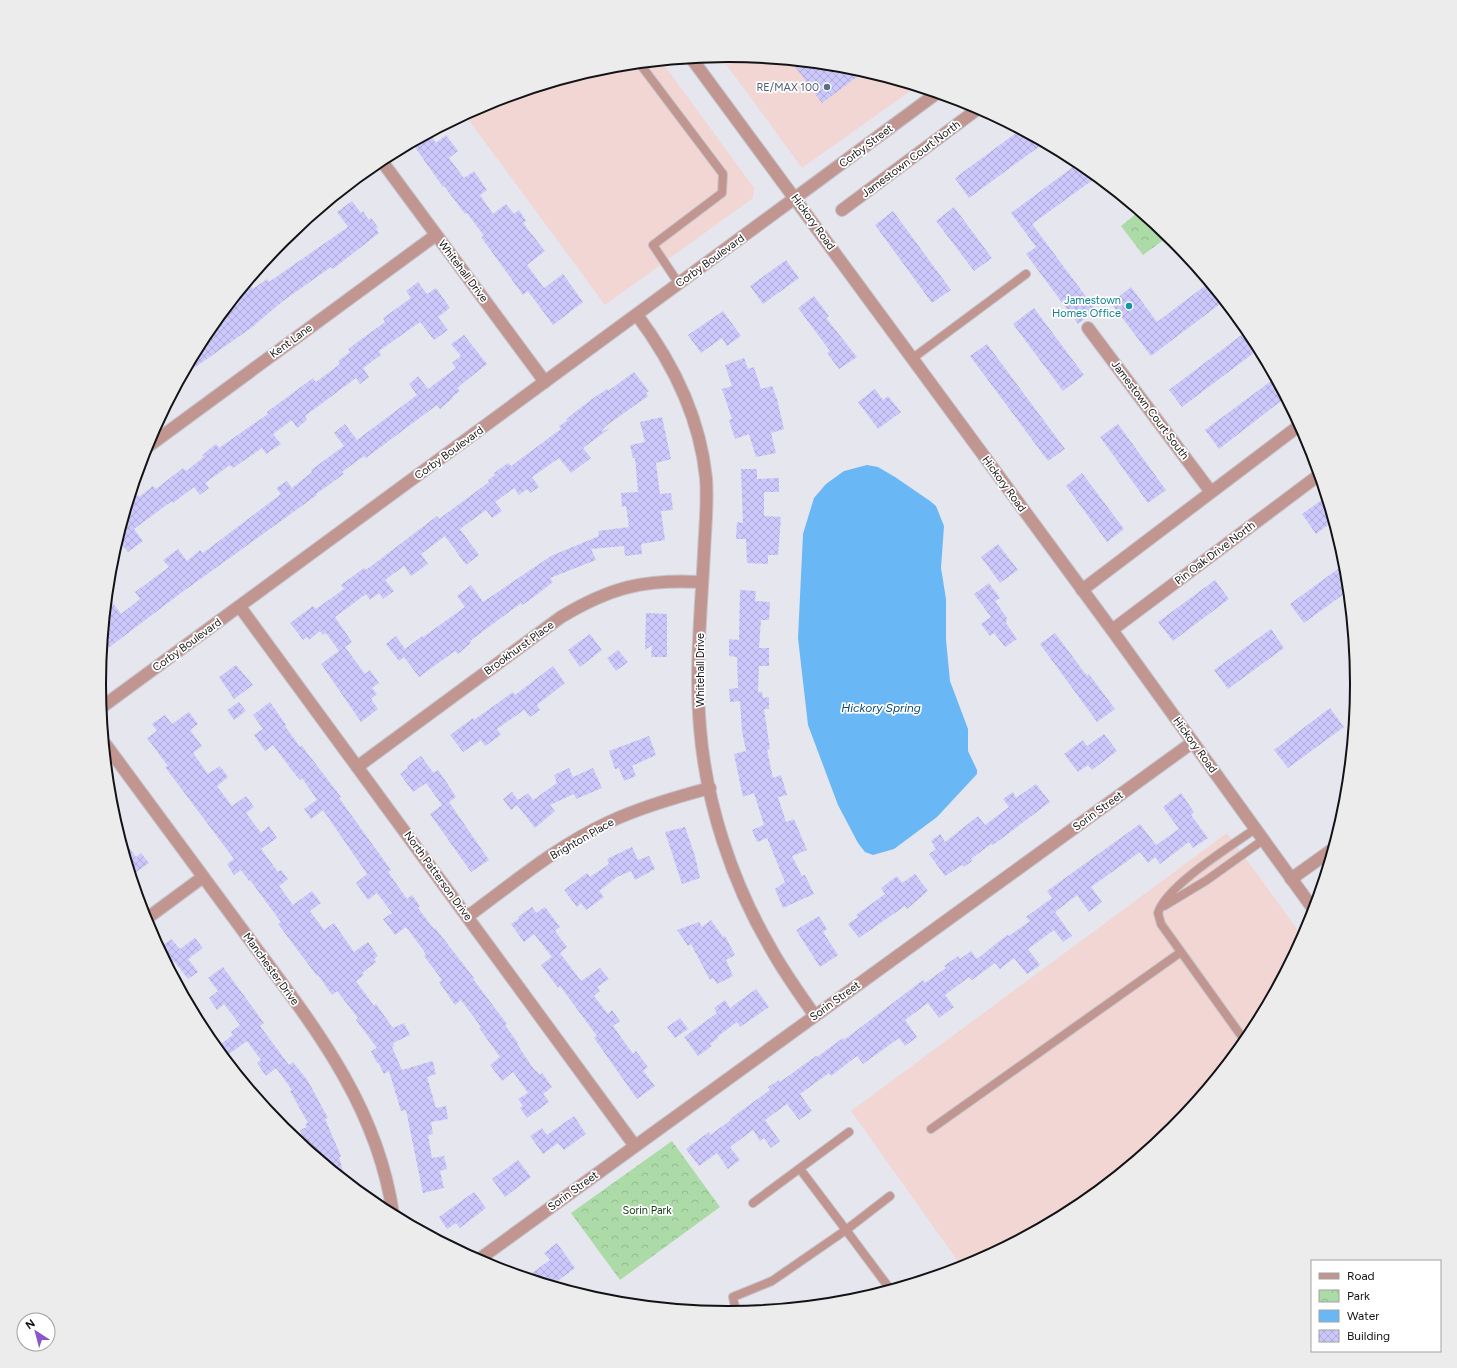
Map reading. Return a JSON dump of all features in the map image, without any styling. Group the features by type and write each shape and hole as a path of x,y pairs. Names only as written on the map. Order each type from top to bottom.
{"street":[{"name":"Hickory Road","path":"695,63 1112,630 1291,879 1310,902"},
{"name":"Corby Street","path":"795,198 932,97"},
{"name":"Jamestown Court North","path":"842,210 974,112"},
{"name":"Whitehall Drive","path":"385,166 545,382"},
{"name":"Corby Boulevard","path":"107,703 795,198"},
{"name":"Kent Lane","path":"157,440 436,235"},
{"name":"Whitehall Drive","path":"637,315 667,359 678,381 691,412 700,444 706,485 698,666 700,729 710,788 724,842 750,909 769,947 815,1016"},
{"name":"Jamestown Court South","path":"1088,328 1211,492"},
{"path":"1082,590 1295,429"},
{"name":"Pin Oak Drive North","path":"1112,630 1315,478"},
{"name":"Brookhurst Place","path":"357,766 561,617 586,602 629,586 650,582 702,582"},
{"name":"North Patterson Drive","path":"240,606 635,1146"},
{"name":"Sorin Street","path":"483,1256 1193,742"},
{"name":"Manchester Drive","path":"111,751 311,1024 344,1075 360,1105 382,1164 391,1206"},
{"name":"Brighton Place","path":"467,917 545,860 596,828 643,808 710,788"},
{"path":"1291,879 1326,854"},
{"path":"151,915 203,877"}],"lane":[{"path":"643,68 723,174 722,193 653,245 679,284"},
{"path":"913,358 1026,274"},
{"path":"1242,1036 1161,924 1159,918 1160,909 1169,896 1183,882 1255,829"},
{"path":"1160,909 1207,880 1263,840"},
{"path":"931,1130 1181,952"},
{"path":"753,1203 849,1132"},
{"path":"800,1169 846,1230 885,1286"},
{"path":"735,1306 733,1298 772,1281 846,1230 890,1196"}],"shaded area":[{"path":"724,62 769,63 810,67 850,74 912,90 802,168"},
{"path":"664,65 754,188 753,198 605,305 468,119 490,109 568,83 607,74"},
{"path":"1227,833 1299,931 1267,995 1246,1030 1222,1063 1168,1124 1139,1152 1074,1201 1039,1223 1004,1242 967,1259 958,1262 851,1111"}],"green space":[{"path":"1136,214 1164,240 1143,255 1121,226"},
{"name":"Sorin Park","path":"672,1141 720,1207 620,1280 571,1213"}],"water":[{"name":"Hickory Spring","path":"867,465 878,467 930,501 936,506 944,526 941,568 946,599 946,640 950,681 968,729 968,751 977,770 977,774 937,817 894,849 873,855 865,852 858,843 838,805 808,725 798,638 803,534 814,498 826,484 844,471"}],"building":[{"name":"RE/MAX 100","path":"794,65 858,76 822,103"},
{"path":"1016,133 1041,145 969,198 955,178"},
{"path":"446,135 458,151 449,158 464,178 474,171 487,190 480,195 493,214 506,204 514,214 519,210 526,221 523,223 545,251 527,265 544,288 563,274 583,302 553,325 528,291 523,295 481,237 484,236 467,213 465,214 444,186 443,187 415,147 432,137 436,143"},
{"path":"1074,167 1092,180 1032,224 1096,310 1078,324 1026,254 1036,247 1011,213"},
{"path":"352,201 361,213 363,211 369,220 371,218 378,227 376,229 379,233 333,269 331,267 283,301 251,328 192,369 211,338 251,286 253,289 267,279 269,282 348,227 337,212"},
{"path":"954,207 992,258 974,271 936,221"},
{"path":"893,211 951,290 932,303 875,225"},
{"path":"786,260 799,278 763,304 750,286"},
{"path":"418,282 427,294 436,288 450,308 438,317 448,330 434,340 420,322 379,351 381,355 363,368 369,377 360,384 356,378 305,416 307,420 297,428 292,420 273,434 281,444 266,454 262,448 233,468 230,465 205,483 209,488 200,495 194,487 134,529 143,541 128,552 122,545 136,496 138,495 139,497 153,486 156,489 183,468 186,471 204,457 202,455 216,444 219,448 268,414 267,412 313,378 316,382 340,364 338,361 350,352 348,349 385,322 383,318 411,298 406,291"},
{"path":"1206,285 1220,304 1151,356 1111,303 1131,287 1157,322"},
{"path":"814,296 829,316 826,318 857,357 839,369 827,353 830,351 798,308"},
{"path":"1034,308 1084,375 1063,391 1013,324"},
{"path":"723,311 741,336 727,346 722,338 701,353 688,335"},
{"path":"1243,334 1255,352 1182,407 1169,390"},
{"path":"464,335 487,364 457,388 460,391 452,397 453,398 440,409 437,405 366,458 364,456 342,472 344,474 316,494 317,495 181,593 108,648 112,602 121,614 140,599 135,592 169,567 163,560 178,549 187,561 200,550 203,553 281,494 276,488 287,481 292,488 312,472 311,470 344,446 334,433 345,424 357,440 417,395 409,384 418,376 428,389 456,368 452,363 461,356 451,344"},
{"path":"987,344 1065,449 1048,461 970,356"},
{"path":"744,358 748,369 754,367 761,389 772,386 777,399 784,429 771,433 776,453 756,457 749,434 735,439 729,420 732,419 722,389 732,386 725,365"},
{"path":"634,372 649,391 646,393 648,396 606,426 601,431 609,429 583,448 591,458 571,473 559,458 532,477 539,487 530,493 527,489 519,495 514,488 495,502 502,511 492,518 486,510 460,529 479,555 466,565 445,536 421,554 428,564 411,576 404,566 385,580 394,591 383,599 379,593 370,600 366,594 335,617 352,642 345,647 365,674 370,670 379,683 372,688 377,694 371,699 378,709 361,722 321,664 339,651 326,633 323,635 320,631 309,640 307,637 303,640 290,623 313,606 316,609 344,589 341,585 364,568 366,570 437,516 439,519 489,482 488,480 495,475 494,473 508,463 511,466 561,429 559,426 567,421 566,419 592,399 607,389 608,391"},
{"path":"1271,381 1282,401 1219,449 1205,430"},
{"path":"875,389 883,400 888,396 901,412 878,429 858,402"},
{"path":"662,417 671,459 656,463 660,494 671,493 673,510 661,511 665,540 641,544 642,554 625,556 624,546 591,549 596,560 550,578 553,582 531,599 522,605 521,603 470,641 471,643 458,654 455,651 419,677 404,657 399,661 386,644 396,636 405,649 422,636 423,637 465,607 457,596 471,585 483,602 551,556 599,536 598,531 629,527 626,506 622,507 621,493 638,492 635,458 633,458 630,445 645,442 640,422"},
{"path":"1118,424 1166,490 1148,503 1100,437"},
{"path":"741,469 757,469 757,479 779,478 779,492 764,492 764,516 781,517 778,555 768,555 768,564 747,563 746,539 736,539 737,522 743,523"},
{"path":"1082,473 1124,529 1107,542 1066,486"},
{"path":"1322,500 1329,524 1316,534 1302,514"},
{"path":"998,544 1018,570 1000,583 981,557"},
{"path":"1340,568 1344,594 1304,623 1290,604"},
{"path":"1215,580 1229,599 1173,641 1158,622"},
{"path":"989,583 1000,598 995,601 1007,618 1006,623 1017,639 1005,647 994,633 990,636 981,624 991,617 974,594"},
{"path":"740,590 756,591 755,601 770,602 769,620 761,620 759,648 769,648 769,666 759,666 758,692 762,692 763,698 769,697 769,709 764,709 770,749 767,750 773,778 781,775 787,795 778,797 786,822 794,819 807,850 792,856 802,876 805,875 814,894 783,908 775,889 785,882 767,838 757,842 752,830 764,825 754,793 743,797 734,754 746,751 742,731 740,701 730,702 729,689 738,688 737,657 729,656 729,639 739,640"},
{"path":"646,613 667,614 667,657 651,657 652,645 645,650"},
{"path":"1271,629 1284,648 1228,689 1214,670"},
{"path":"1055,633 1087,676 1089,674 1115,709 1097,722 1040,644"},
{"path":"590,634 602,650 580,667 568,650"},
{"path":"618,650 628,662 616,671 607,658"},
{"path":"236,665 253,685 234,699 219,677"},
{"path":"553,666 565,683 537,705 540,710 530,717 524,710 497,729 501,735 485,746 481,740 463,752 450,735 513,692 515,695"},
{"path":"239,702 246,711 234,720 227,710"},
{"path":"270,702 300,747 302,746 341,797 339,798 391,870 388,872 407,899 412,895 420,906 418,908 474,978 473,979 507,1024 505,1025 533,1068 540,1075 542,1073 552,1087 543,1094 549,1102 527,1118 520,1108 523,1106 518,1099 528,1093 513,1072 502,1081 490,1065 500,1057 479,1028 481,1027 461,1000 455,1005 439,982 442,980 424,956 426,955 424,951 406,927 395,935 383,919 392,913 377,893 368,900 356,883 367,874 323,810 311,819 304,809 317,800 302,778 300,780 273,745 265,751 254,735 263,729 253,715"},
{"path":"1330,708 1344,727 1288,768 1274,750"},
{"path":"189,712 198,724 190,730 202,746 193,753 208,774 220,766 228,777 217,786 232,806 246,796 254,807 246,813 261,833 269,826 277,838 261,849 278,872 281,870 288,879 279,886 293,905 312,891 321,903 310,911 324,930 334,923 354,952 368,942 378,956 374,959 376,962 362,973 364,975 356,981 374,1006 376,1004 393,1028 404,1023 410,1035 393,1043 394,1046 392,1047 402,1070 432,1061 433,1062 436,1074 427,1077 436,1108 446,1106 448,1119 431,1122 433,1134 428,1135 432,1158 444,1156 447,1169 440,1171 444,1188 423,1193 406,1110 401,1111 389,1071 384,1074 378,1062 377,1063 371,1051 377,1048 356,1020 358,1018 337,991 332,995 318,975 317,976 278,924 281,922 250,880 249,881 241,870 234,875 227,864 234,859 165,767 168,766 147,738 157,731 152,724 165,715 172,724"},
{"path":"1104,734 1117,751 1092,770 1088,765 1078,772 1064,754 1083,740 1087,746"},
{"path":"649,736 656,755 632,766 636,776 624,781 619,768 615,769 609,751"},
{"path":"421,756 434,773 438,770 447,783 456,797 449,802 489,860 471,872 430,814 442,805 426,783 413,792 400,774 408,768 407,766"},
{"path":"569,768 573,777 593,768 602,788 576,799 574,794 550,805 555,811 535,828 517,805 511,810 503,799 512,792 518,800 528,793 533,800 557,783 554,775"},
{"path":"1036,784 1050,802 993,845 991,844 971,859 972,861 964,867 962,865 945,876 929,854 936,849 931,841 940,834 945,842 978,816 985,825 1009,807 1003,799 1013,792 1016,798"},
{"path":"1181,793 1194,812 1191,815 1208,838 1193,848 1189,842 1160,864 1155,857 1148,863 1140,852 1091,887 1102,902 1089,912 1077,895 1055,912 1072,936 1063,942 1054,930 1028,949 1040,965 1027,974 1014,958 1000,969 995,963 972,980 969,977 945,995 954,1007 939,1018 928,1003 905,1020 917,1037 905,1046 899,1038 863,1064 857,1056 831,1076 829,1073 800,1094 812,1111 799,1120 787,1104 765,1120 780,1141 771,1148 764,1138 760,1141 753,1130 730,1147 740,1160 728,1169 717,1153 699,1166 686,1149 709,1132 710,1135 731,1120 730,1119 770,1090 768,1087 779,1080 780,1082 843,1038 844,1040 923,980 925,983 946,968 944,966 958,956 960,959 971,951 977,959 1007,935 1009,936 1030,921 1026,917 1052,898 1047,891 1140,824 1156,845 1179,829 1163,807"},
{"path":"685,827 695,856 700,878 682,884 665,832"},
{"path":"632,847 638,860 649,856 655,869 635,880 631,871 617,877 599,891 604,897 586,910 581,903 577,907 564,890 587,873 590,877 609,864 607,859"},
{"path":"129,848 136,857 141,853 149,863 136,872"},
{"path":"915,874 928,891 907,909 905,906 859,938 848,924 858,917 856,915 885,894 881,888 897,876 902,883"},
{"path":"532,907 536,913 545,907 560,927 555,931 567,947 560,953 581,981 600,968 609,979 597,987 600,991 594,996 608,1014 612,1010 620,1021 613,1026 633,1054 636,1051 648,1067 643,1071 655,1086 637,1099 594,1038 597,1036 560,986 558,988 541,965 552,957 534,934 524,942 511,924"},
{"path":"819,916 827,929 823,932 838,955 820,967 796,930"},
{"path":"711,920 723,937 725,936 735,955 726,960 733,976 717,984 713,978 710,980 691,944 688,946 677,930 699,922 702,927"},
{"path":"195,938 203,948 188,959 198,972 188,979 174,961 173,962 164,944 171,939 180,949"},
{"path":"223,967 264,1023 260,1026 289,1065 293,1062 308,1081 328,1118 325,1119 341,1156 339,1157 343,1171 318,1152 303,1137 300,1130 307,1127 305,1124 308,1123 290,1091 292,1090 276,1068 266,1076 257,1063 261,1060 247,1041 229,1054 221,1044 233,1035 231,1032 240,1025 224,1004 217,1010 209,998 218,991 208,978"},
{"path":"756,989 769,1007 740,1027 737,1022 717,1037 718,1038 710,1044 712,1046 698,1056 684,1037 717,1013 714,1008 725,1000 730,1008"},
{"path":"680,1018 688,1029 675,1038 667,1027"},
{"path":"574,1116 586,1134 564,1150 558,1143 543,1154 530,1136 542,1128 547,1135"},
{"path":"518,1160 531,1177 505,1197 492,1179"},
{"path":"474,1192 486,1208 460,1228 456,1223 447,1229 439,1217"},
{"path":"557,1243 575,1268 557,1282 533,1274 532,1273 550,1260 544,1253"}],"place":[{"name":"RE/MAX 100","path":"827,87"},
{"name":"Jamestown Homes Office","path":"1129,306"}]}
